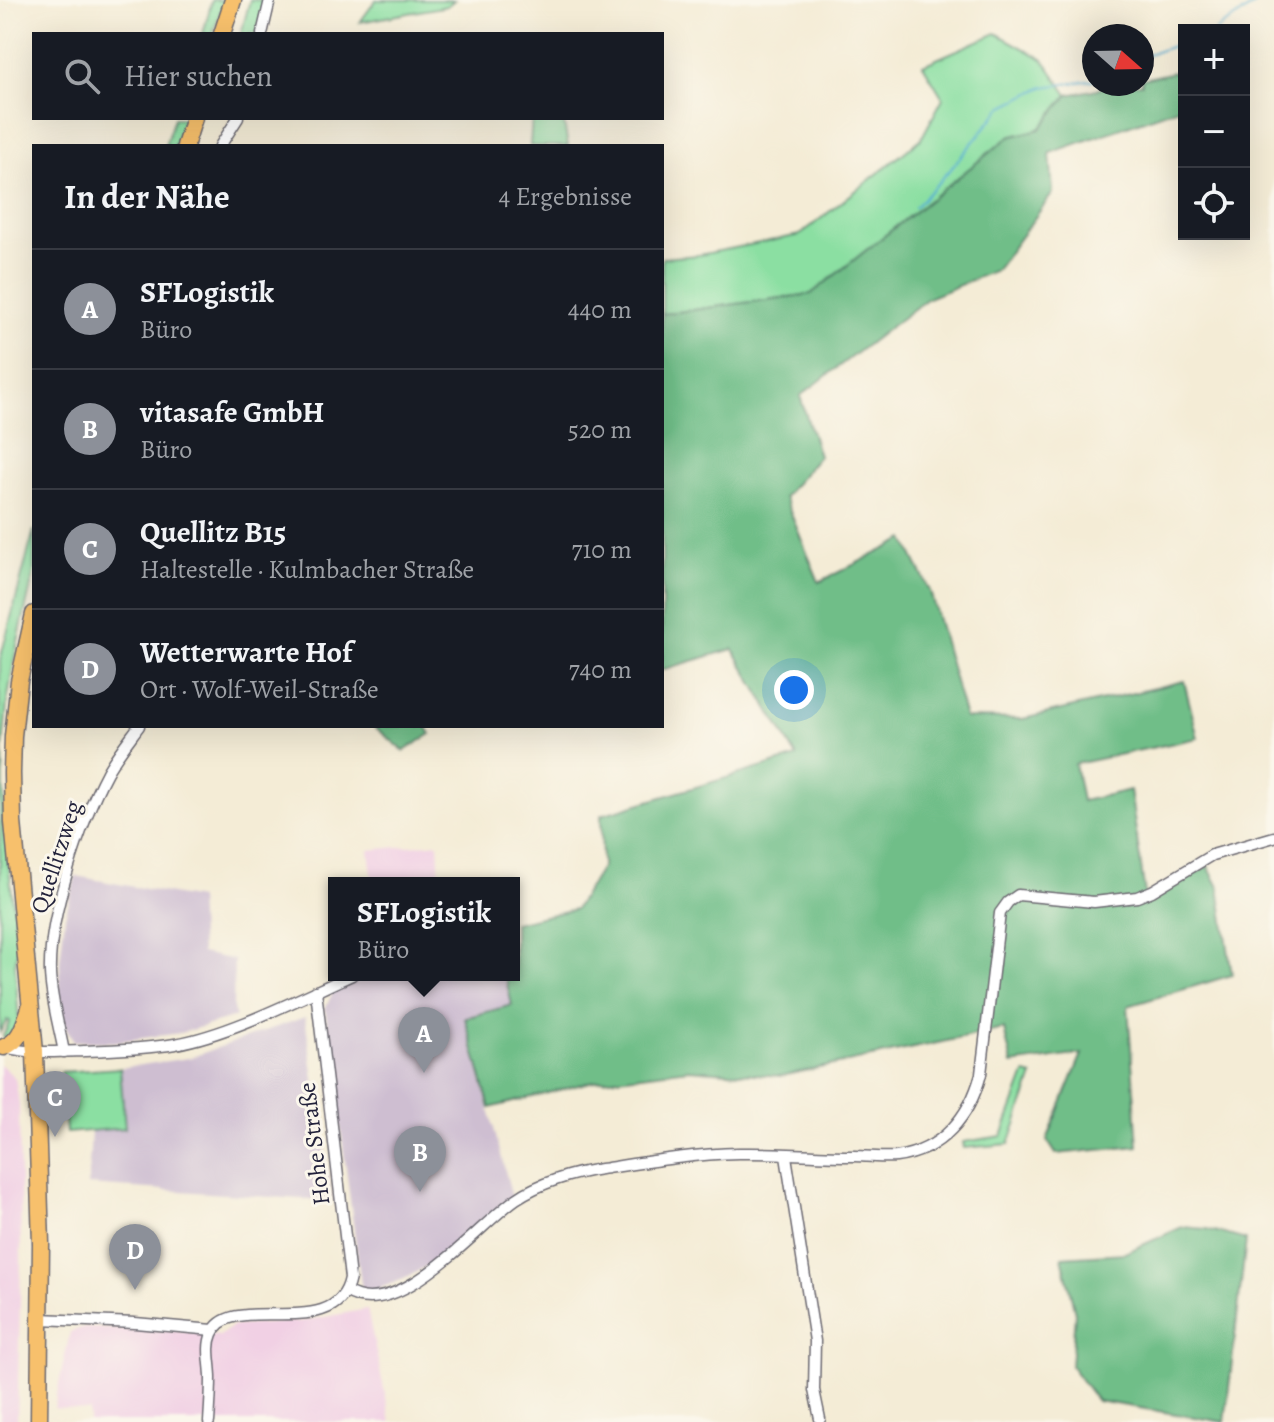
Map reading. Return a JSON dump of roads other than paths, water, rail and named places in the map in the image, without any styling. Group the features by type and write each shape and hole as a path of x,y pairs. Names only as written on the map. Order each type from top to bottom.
{"main road":[{"path":"223,32 233,0"},
{"path":"186,144 193,120"},
{"path":"32,623 19,681 12,773 13,822 35,1052 40,1179 39,1422"},
{"path":"2,1046 13,1043 19,1036 32,1003"}],"street":[{"path":"262,32 270,0"},
{"path":"221,144 237,120"},
{"name":"Quellitzweg","path":"64,1052 50,974 55,921 63,886 92,807 108,771 138,728"},
{"path":"209,1422 209,1344 213,1330 231,1317 293,1314 329,1307 340,1300 346,1291 359,1299 370,1300 400,1289 452,1257 514,1200 534,1189 593,1170 740,1153 898,1157 930,1146 951,1132 976,1096 1000,913 1008,902 1018,895 1094,902 1137,897 1212,855 1274,837"},
{"path":"2,1046 35,1052 64,1052 141,1049 177,1044 210,1036 338,981"},
{"name":"Hohe Straße","path":"316,991 350,1278 346,1291"},
{"path":"786,1156 815,1341 814,1390 820,1419"},
{"path":"40,1319 213,1330"}],"waterway":[{"path":"1225,24 1262,0"},
{"path":"1154,53 1178,44"},
{"path":"915,207 1002,107 1043,87 1082,82"}],"place":[{"name":"SFLogistik","path":"424,1073"},
{"name":"Quellitz B15","path":"55,1137"},
{"name":"vitasafe GmbH","path":"420,1192"},
{"name":"Wetterwarte Hof","path":"135,1290"}]}
